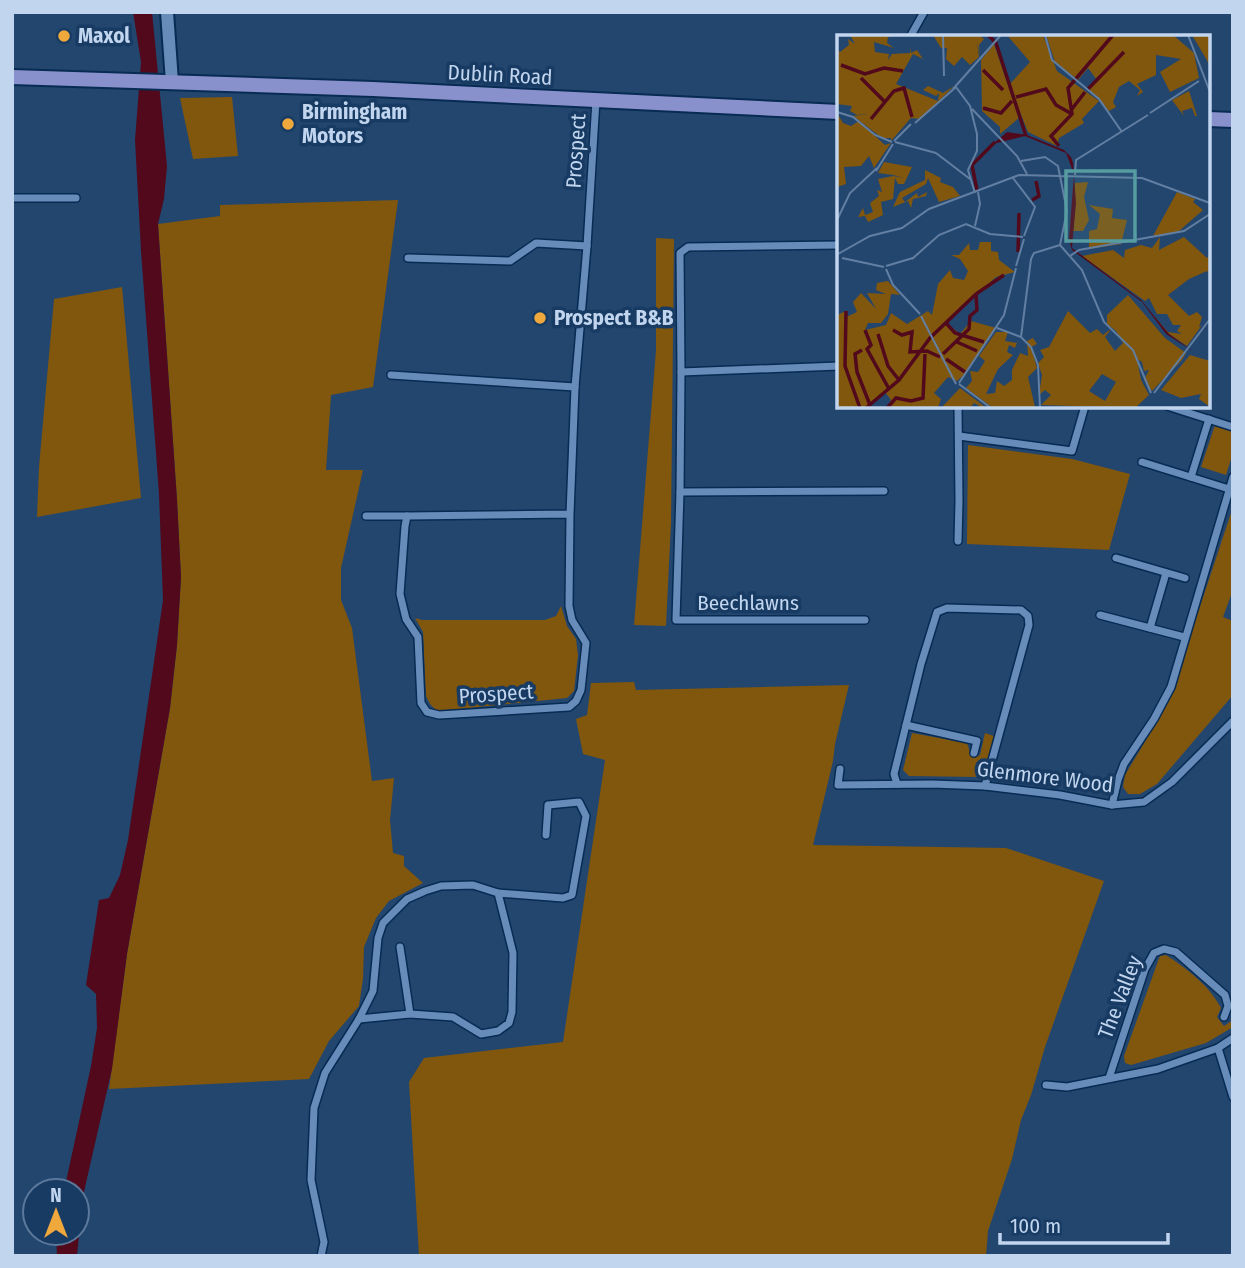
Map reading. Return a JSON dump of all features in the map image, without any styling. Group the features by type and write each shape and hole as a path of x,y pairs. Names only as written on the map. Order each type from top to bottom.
{"main road":[{"name":"Dublin Road","path":"12,77 373,89 837,112"},
{"path":"1210,119 1233,120"}],"street":[{"path":"166,82 167,12"},
{"path":"911,35 924,12"},
{"name":"Prospect","path":"407,516 400,594 406,619 418,637 421,704 427,712 439,715 569,707 576,701 581,690 586,643 572,620 569,606 570,514 575,387 596,100"},
{"path":"12,198 76,198"},
{"path":"408,258 510,261 536,243 587,246"},
{"name":"Beechlawns","path":"837,245 688,247 680,253 680,492 676,620 865,620"},
{"path":"681,372 837,366"},
{"path":"391,375 575,387"},
{"path":"958,408 958,541"},
{"path":"959,436 1072,451 1084,408"},
{"path":"1173,408 1233,427"},
{"path":"1191,477 1209,419"},
{"path":"1142,461 1229,489"},
{"path":"1112,805 1124,764 1154,719 1171,687 1233,477"},
{"path":"680,492 884,491"},
{"path":"366,516 570,514"},
{"path":"1116,558 1185,578"},
{"path":"1150,628 1166,573"},
{"path":"897,784 894,774 921,664 937,612 947,608 1021,610 1028,616 1029,625 985,786"},
{"path":"1100,615 1184,637"},
{"name":"Glenmore Wood","path":"840,769 838,785 985,786 1060,795 1112,805 1144,802 1172,782 1233,721"},
{"path":"906,725 977,741 974,753"},
{"path":"321,1256 324,1242 311,1180 314,1108 325,1073 373,991 378,938 383,923 407,899 441,886 472,885 498,893 563,898 572,895 586,816 579,802 548,806 546,835"},
{"path":"359,1019 410,1014 453,1017 481,1034 498,1031 509,1023 512,1012 513,953 498,893"},
{"path":"400,947 410,1014"},
{"name":"The Valley","path":"1109,1078 1145,969 1154,953 1164,949 1176,952 1225,995 1228,1006 1224,1017"},
{"path":"1046,1085 1067,1087 1158,1069 1218,1048 1233,1038"},
{"path":"1218,1048 1233,1097"}],"shaded area":[{"path":"133,12 152,12 167,166 158,224 181,577 177,645 170,708 127,954 112,1069 87,1177 67,1177 97,1028 96,994 86,985 99,900 109,898 120,875 128,840 163,600 159,494 135,140 141,62"},
{"path":"232,97 238,156 193,159 180,98"},
{"path":"398,200 373,387 331,395 326,470 363,470 341,568 341,600 352,628 372,781 394,778 390,820 393,853 404,856 404,866 423,883 389,901 376,918 364,947 359,1006 329,1041 309,1079 109,1089 127,954 170,708 181,577 158,224 220,216 220,205"},
{"path":"656,238 674,239 671,523 666,626 634,625 656,350"},
{"path":"122,287 141,498 37,517 54,299"},
{"path":"1215,425 1233,431 1233,453 1226,475 1201,467"},
{"path":"968,445 1072,459 1130,474 1109,550 967,544"},
{"path":"1233,507 1233,590 1223,617 1233,621 1233,695 1157,784 1140,794 1128,794 1123,787 1125,775 1168,703"},
{"path":"561,606 567,626 576,639 578,655 574,691 567,698 437,711 430,704 426,696 423,632 415,618 545,620 556,616"},
{"path":"634,682 636,690 849,685 813,845 1006,848 1104,881 1021,1120 1012,1159 988,1231 986,1256 419,1256 409,1082 424,1058 563,1042 605,760 583,754 576,719 587,715 591,683"},
{"path":"912,733 967,743 974,757 980,755 985,733 994,736 985,774 978,777 909,776 903,770"},
{"path":"1166,955 1204,985 1221,1008 1217,1017 1224,1026 1233,1020 1233,1027 1206,1043 1131,1065 1125,1063 1124,1056 1158,961 1160,956"},
{"path":"57,1247 78,1247 77,1256 57,1256"}],"place":[{"name":"Maxol","path":"64,36"},
{"name":"Birmingham Motors","path":"288,124"},
{"name":"Prospect B&B","path":"540,318"}]}
